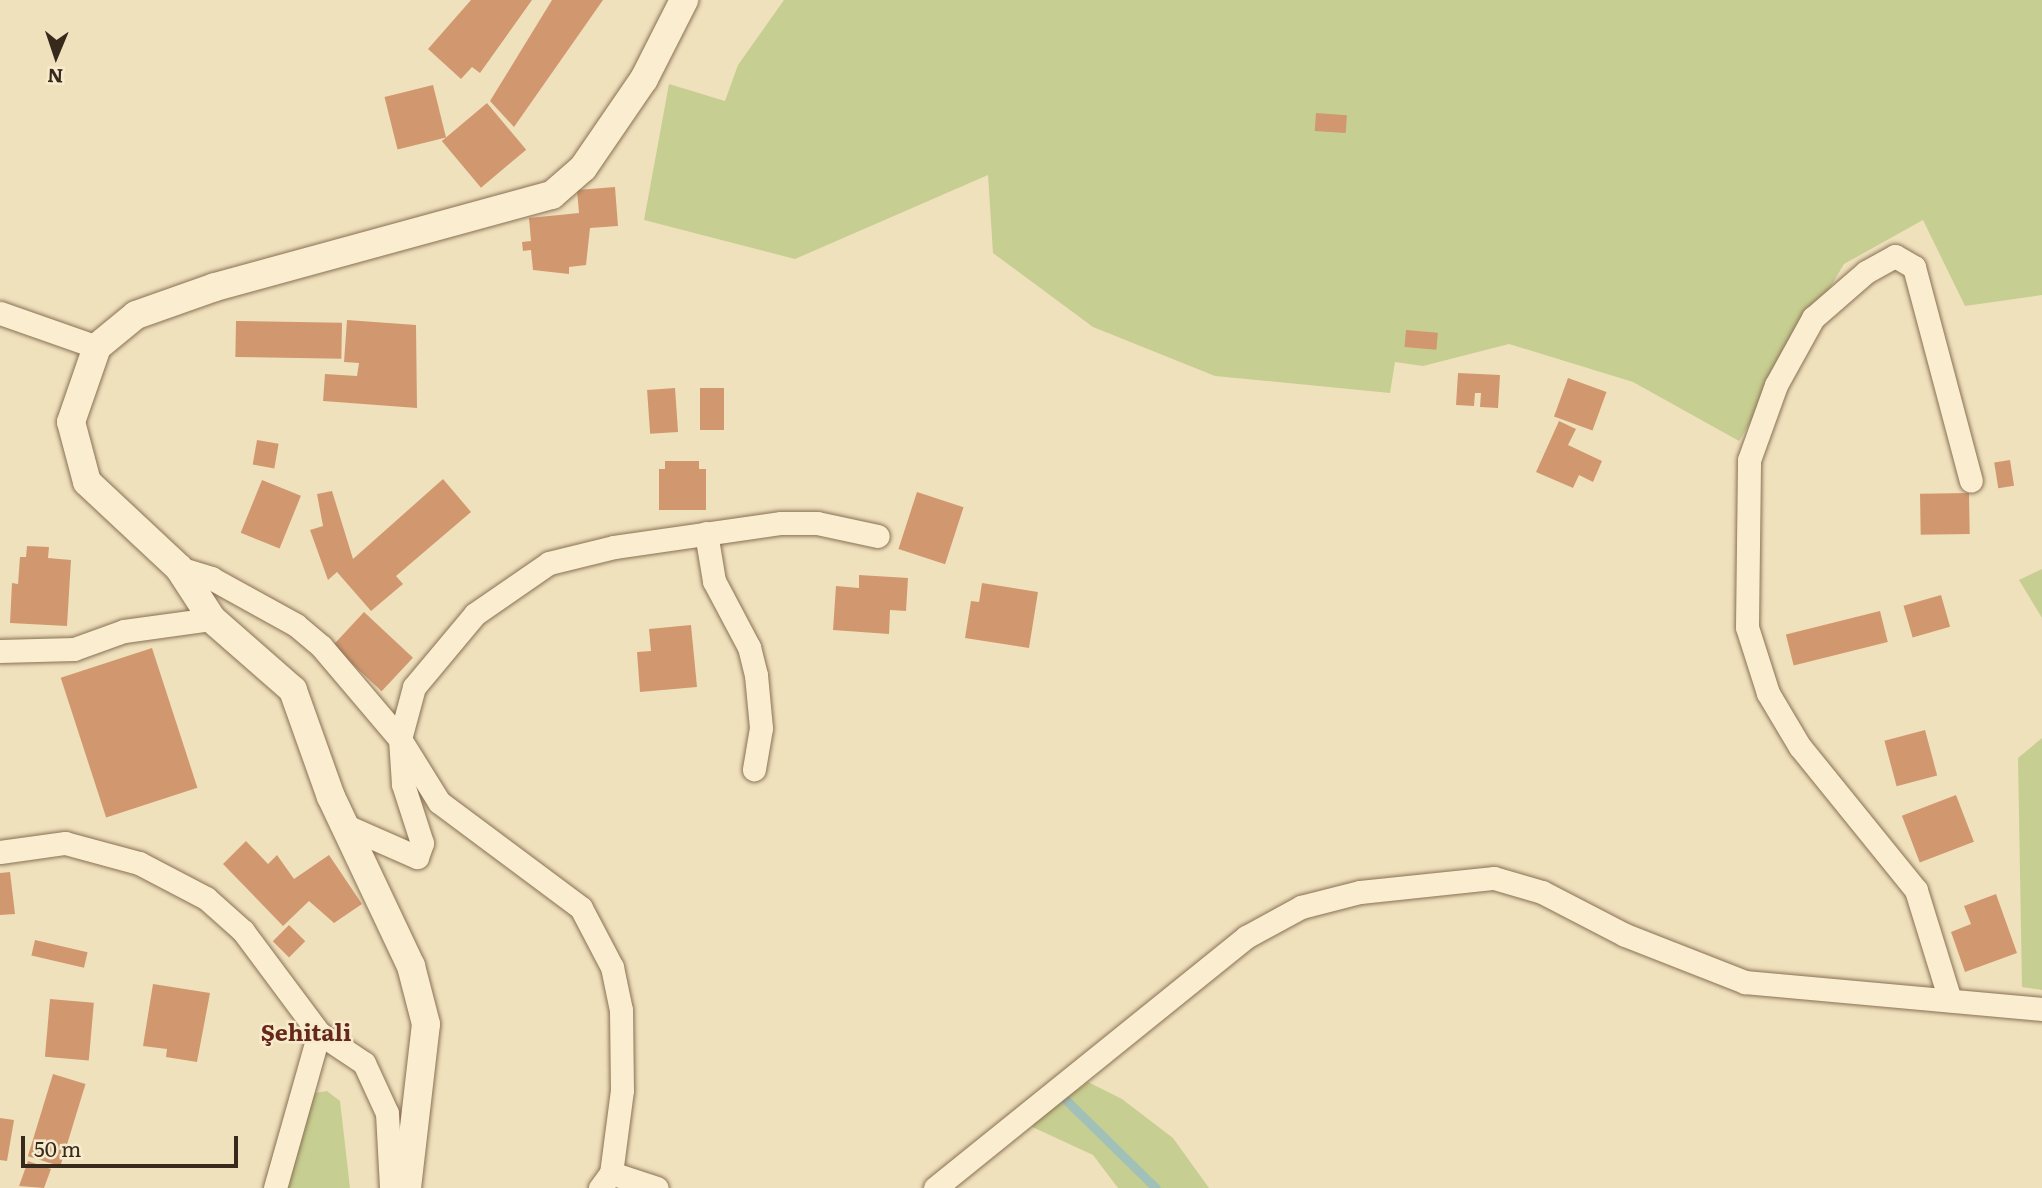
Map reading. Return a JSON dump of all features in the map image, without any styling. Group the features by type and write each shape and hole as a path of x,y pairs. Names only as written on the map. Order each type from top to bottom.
{"street":[{"path":"407,1188 426,1024 411,966 344,825 293,690 212,619 179,568 87,482 71,422 97,347 136,315 215,288 552,195 583,167 644,79 684,0"},
{"path":"1950,1000 1916,890 1800,747 1768,693 1747,627 1749,460 1776,385 1813,318 1866,272 1895,256 1914,267 1971,481"},
{"path":"0,313 97,347"},
{"path":"344,825 417,857 422,843 403,784 400,739 414,687 438,654 475,614 549,563 706,533 817,523 878,536"},
{"path":"706,533 714,581 749,647 756,675 761,728 754,769"},
{"path":"179,568 211,578 296,625 321,646 400,739 439,802 580,908 593,926 612,967 621,1010 622,1090 606,1181 657,1188"},
{"path":"0,651 74,649 124,631 212,619"},
{"path":"0,852 65,843 139,863 206,898 243,931 318,1033 363,1063 387,1113 391,1188"},
{"path":"935,1188 1246,937 1301,906 1360,892 1494,878 1542,892 1625,935 1745,982 2042,1009"},
{"path":"275,1188 318,1033"}],"green space":[{"path":"784,0 2042,0 2042,295 1965,306 1923,220 1844,264 1739,441 1633,382 1509,344 1423,366 1395,362 1390,393 1215,376 1093,327 993,253 988,175 795,259 644,220 669,84 725,101 738,65"},
{"path":"2042,569 2042,618 2019,580"},
{"path":"2042,738 2042,990 2022,987 2018,758"},
{"path":"1088,1082 1122,1099 1173,1138 1209,1188 1118,1188 1093,1155 1028,1125"},
{"path":"327,1091 340,1101 350,1188 282,1188 315,1093"}],"building":[{"path":"471,0 532,0 480,73 472,67 461,79 428,49"},
{"path":"552,0 603,0 514,127 490,101"},
{"path":"433,85 446,137 398,149 384,97"},
{"path":"487,103 526,150 481,188 442,141"},
{"path":"1316,113 1347,115 1346,133 1315,131"},
{"path":"615,187 618,226 590,228 586,265 569,267 569,274 533,270 531,250 523,251 522,242 531,241 529,218 579,213 577,190"},
{"path":"347,320 416,325 417,408 323,401 325,374 357,376 359,363 344,362"},
{"path":"236,321 342,323 341,359 235,357"},
{"path":"1406,330 1438,333 1436,350 1405,347"},
{"path":"1458,373 1500,375 1498,408 1480,407 1481,393 1475,393 1474,406 1456,405"},
{"path":"1568,378 1607,392 1593,431 1554,417"},
{"path":"675,388 678,432 650,434 647,390"},
{"path":"700,388 724,388 724,430 700,430"},
{"path":"1559,421 1576,429 1568,445 1602,461 1593,482 1579,475 1573,488 1536,472"},
{"path":"257,440 279,444 274,468 253,465"},
{"path":"2010,460 2014,486 1998,488 1994,463"},
{"path":"665,461 699,461 699,469 706,469 706,510 659,510 659,469 665,469"},
{"path":"443,479 471,512 396,576 403,584 371,611 337,572 328,580 310,530 323,526 317,494 332,491 353,559"},
{"path":"262,480 301,496 280,549 241,533"},
{"path":"917,492 964,507 945,564 898,549"},
{"path":"1969,493 1970,534 1921,535 1920,494"},
{"path":"27,546 49,547 48,558 71,560 67,626 10,623 12,583 18,584 20,557 26,557"},
{"path":"859,575 908,578 906,611 890,610 889,634 833,630 836,586 859,588"},
{"path":"982,583 1038,592 1029,648 965,638 971,601 979,602"},
{"path":"1941,595 1950,627 1913,637 1904,606"},
{"path":"1880,611 1888,642 1794,666 1786,634"},
{"path":"364,612 413,658 382,691 333,646"},
{"path":"691,625 697,687 640,692 637,652 651,651 649,629"},
{"path":"152,648 197,788 106,817 61,678"},
{"path":"1925,730 1937,775 1897,786 1884,741"},
{"path":"1956,795 1974,842 1920,862 1902,816"},
{"path":"246,841 268,864 277,855 294,879 329,855 362,904 334,923 309,901 283,926 223,864"},
{"path":"10,872 15,914 0,915 0,873"},
{"path":"1996,894 2017,953 1965,972 1951,932 1971,924 1964,906"},
{"path":"289,925 305,941 289,958 273,941"},
{"path":"35,940 88,952 84,968 31,956"},
{"path":"153,984 210,993 197,1062 166,1057 167,1049 143,1046"},
{"path":"50,999 94,1003 89,1061 45,1057"},
{"path":"53,1074 86,1084 60,1166 28,1156"},
{"path":"0,1118 14,1120 7,1161 0,1160"},
{"path":"28,1161 51,1169 44,1188 19,1186"}],"waterway":[{"path":"1065,1099 1156,1188"}],"district":[{"name":"Şehitali","path":"306,1031"}]}
